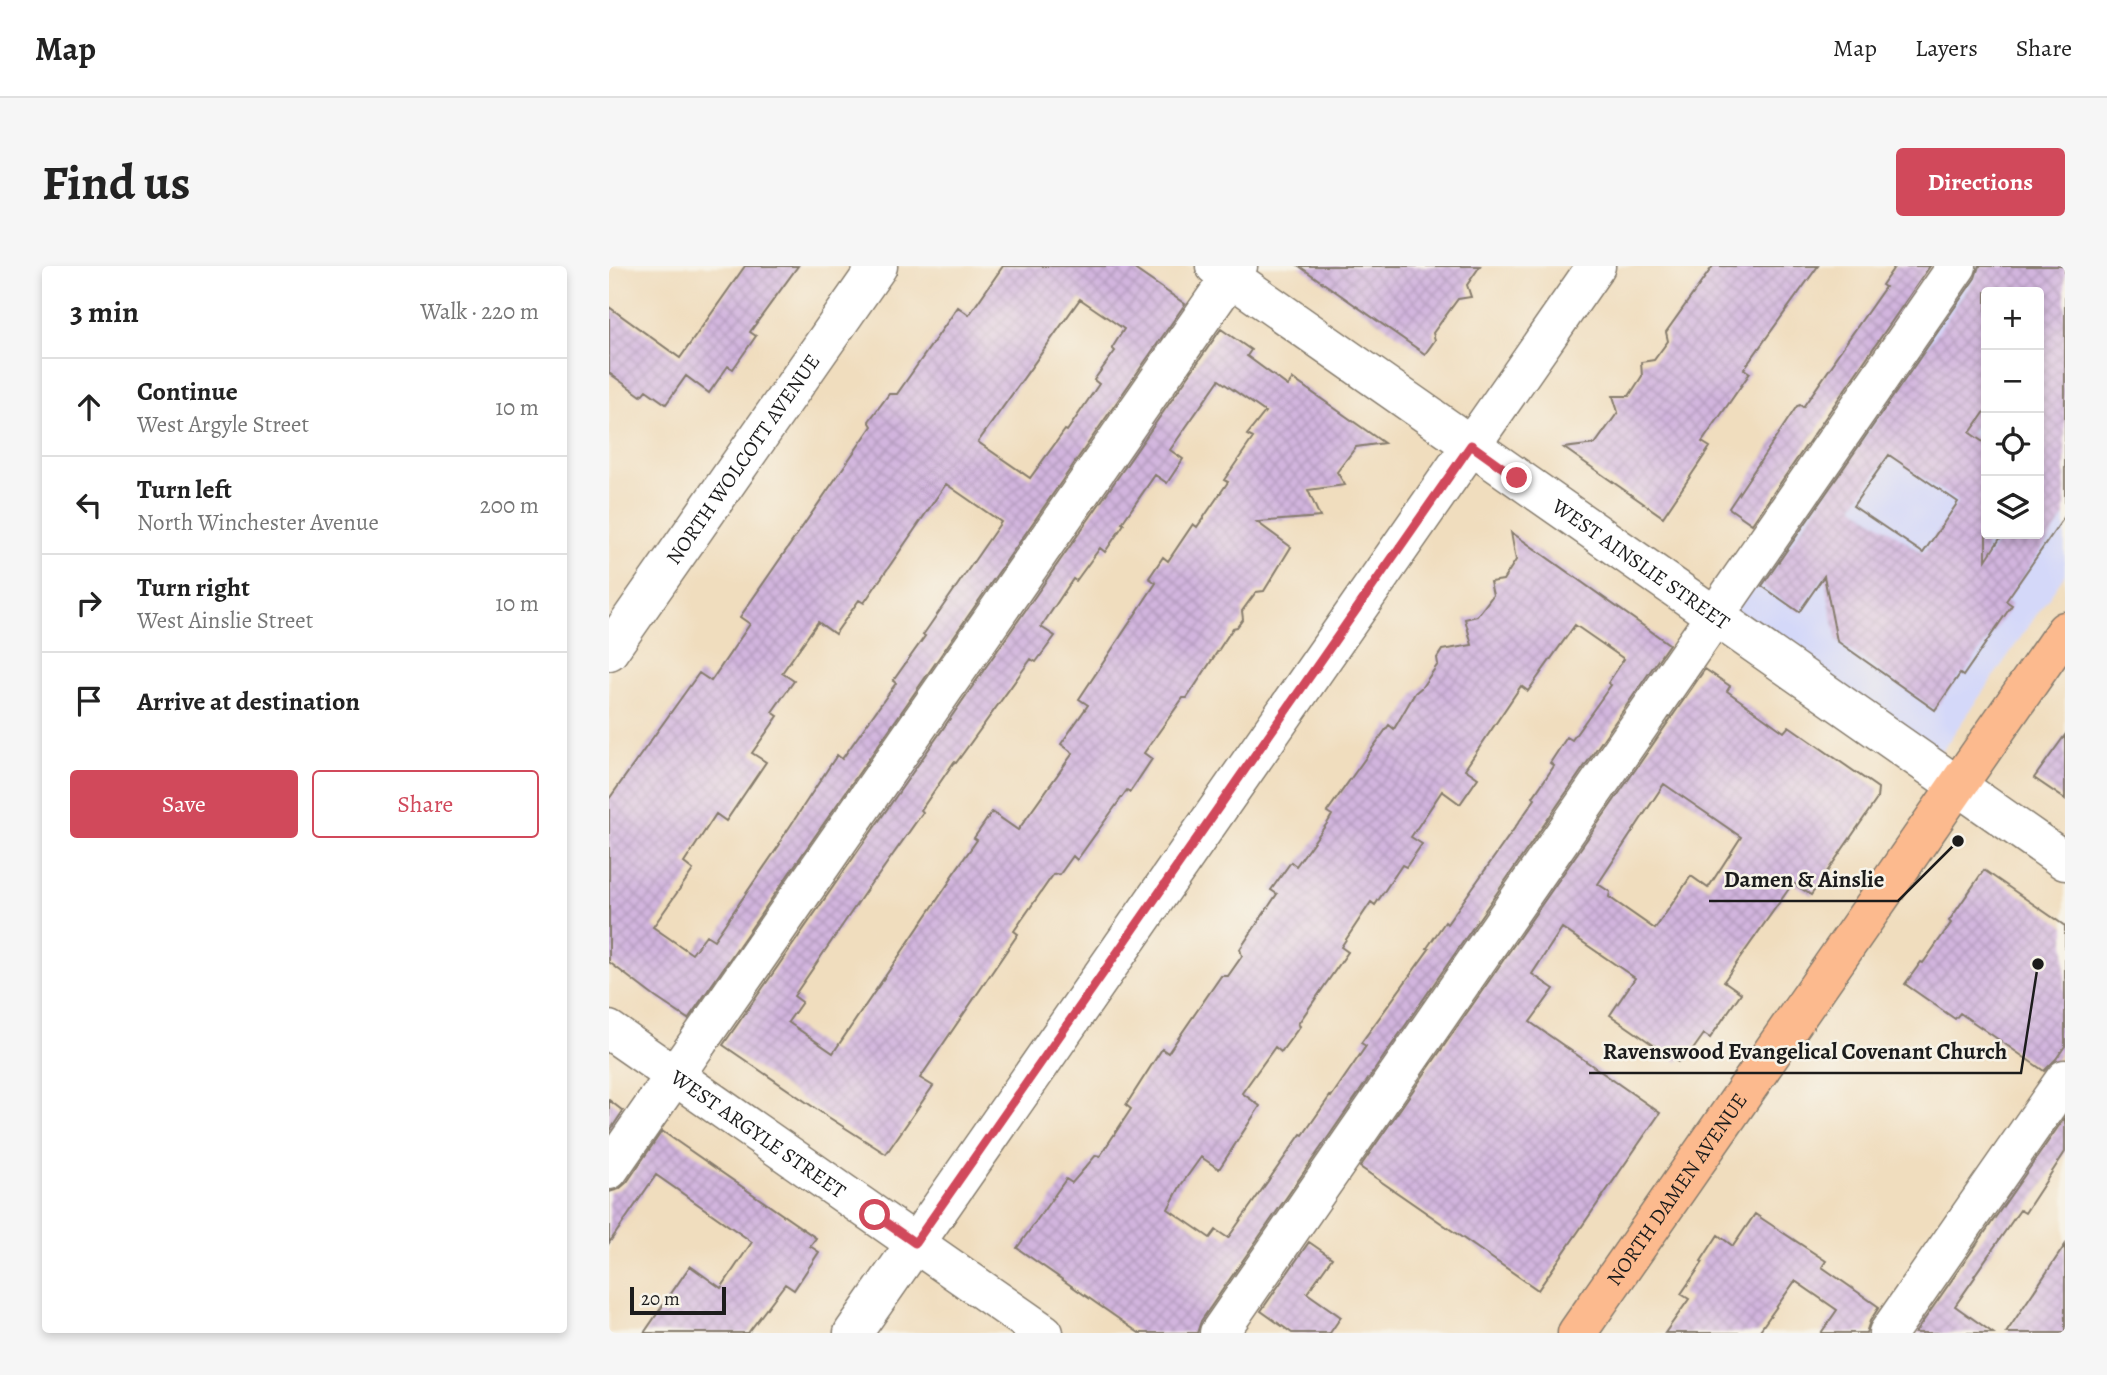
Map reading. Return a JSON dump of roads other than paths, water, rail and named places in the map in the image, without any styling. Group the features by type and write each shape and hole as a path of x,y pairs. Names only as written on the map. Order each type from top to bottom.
{"main road":[{"name":"NORTH DAMEN AVENUE","path":"1577,1333 2065,631"}],"street":[{"name":"NORTH WOLCOTT AVENUE","path":"609,652 878,266"},
{"path":"853,1333 1596,266"},
{"path":"1219,1333 1957,266"},
{"path":"609,1171 1228,270"},
{"name":"WEST AINSLIE STREET","path":"1228,270 1471,445 2065,862"},
{"name":"WEST ARGYLE STREET","path":"609,1030 1044,1333"},
{"path":"1888,1333 2065,1079"}],"place":[{"name":"Damen & Ainslie","path":"1958,841"},
{"name":"Ravenswood Evangelical Covenant Church","path":"2038,964"}]}
